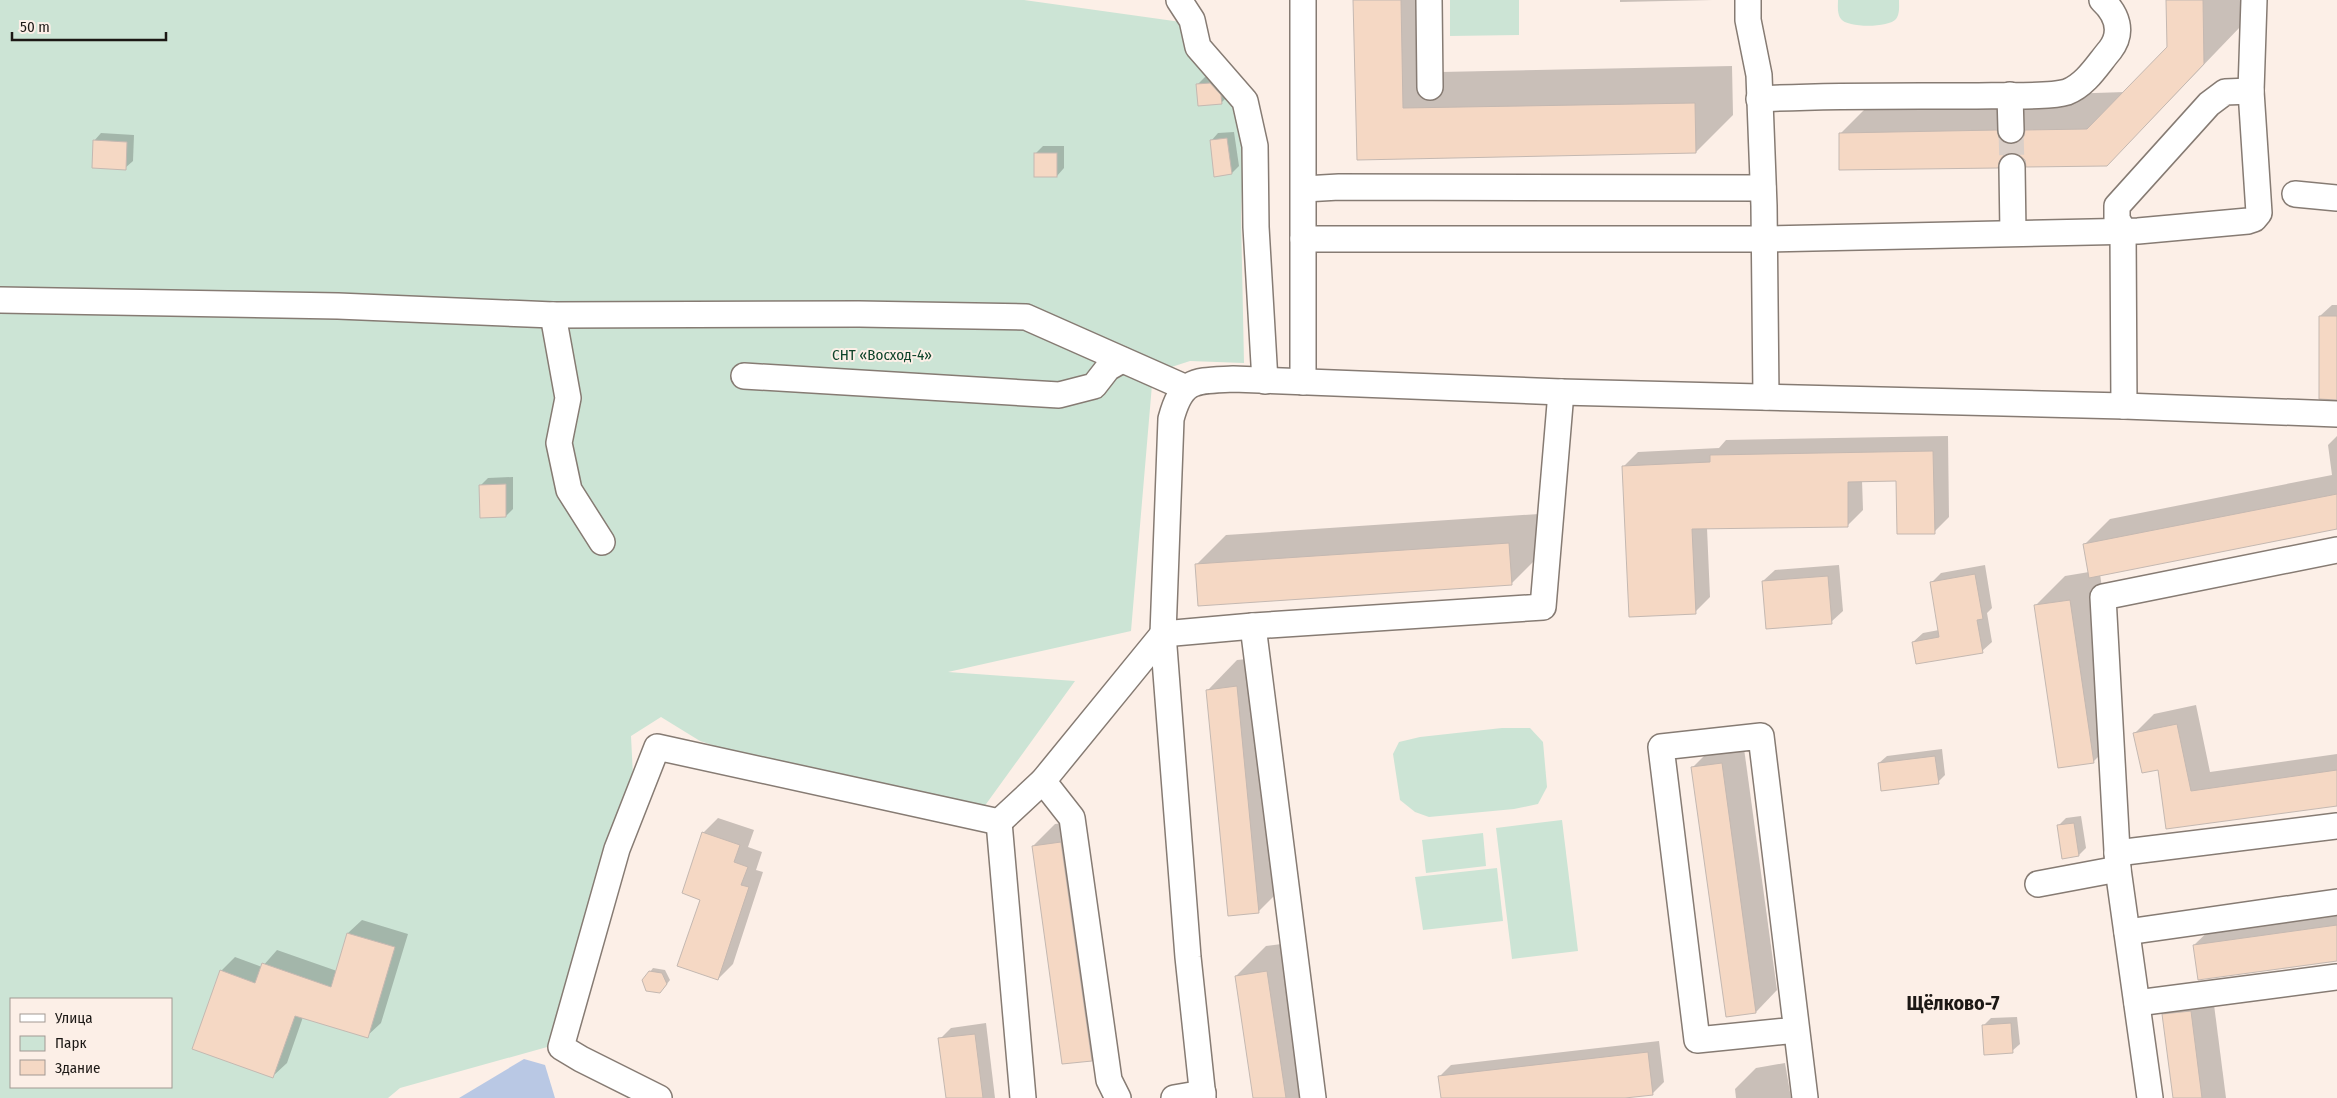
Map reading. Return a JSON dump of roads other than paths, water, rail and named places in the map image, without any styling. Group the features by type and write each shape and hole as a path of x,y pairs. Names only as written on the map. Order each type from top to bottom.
{"street":[{"path":"1179,0 1192,20 1198,47 1245,101 1255,146 1256,227 1265,381"},
{"path":"1303,0 1303,382"},
{"path":"1429,0 1430,87"},
{"path":"1748,0 1748,20 1759,76 1763,188 1766,397"},
{"path":"1759,99 1804,96 2010,95 2067,92 2081,85 2114,45 2118,27 2113,10 2102,0"},
{"path":"1303,239 1764,240 2122,230 2220,224 2254,219 2259,213 2251,90 2254,0"},
{"path":"2124,406 2122,230 2118,219 2118,206 2209,104 2225,92 2251,90"},
{"path":"2010,95 2011,130"},
{"path":"2012,167 2013,232"},
{"path":"1304,190 1340,187 1763,188"},
{"path":"2295,194 2337,198"},
{"path":"0,300 338,306 553,315 859,314 1026,317 1184,387"},
{"path":"553,315 568,398 559,443 569,490 602,542"},
{"path":"744,376 1058,395 1094,386 1108,368 1122,360"},
{"path":"1174,1098 1203,1096 1188,957 1163,634 1171,419 1176,402 1184,387 1202,380 1233,379 1561,392 2124,406 2337,414"},
{"path":"999,822 1043,781 1163,634 1252,626 1543,607 1561,392"},
{"path":"2150,1098 2118,861 2103,597 2337,550"},
{"path":"1252,626 1313,1098"},
{"path":"1796,1030 1697,1040 1660,747 1761,736 1805,1098"},
{"path":"660,1091 581,1059 561,1047 618,849 657,747 999,822"},
{"path":"1043,781 1072,818 1109,1080 1118,1098"},
{"path":"999,822 1023,1098"},
{"path":"2038,884 2118,861 2337,826"},
{"path":"2127,932 2337,902"},
{"path":"2137,1003 2337,977"}],"water":[{"path":"524,1059 545,1065 555,1098 459,1098"}],"tunnel":[{"path":"2011,130 2012,167"}],"district":[{"name":"Щёлково-7","path":"1953,1003"}],"park label":[{"name":"СНТ «Восход-4»","path":"882,355"}]}
